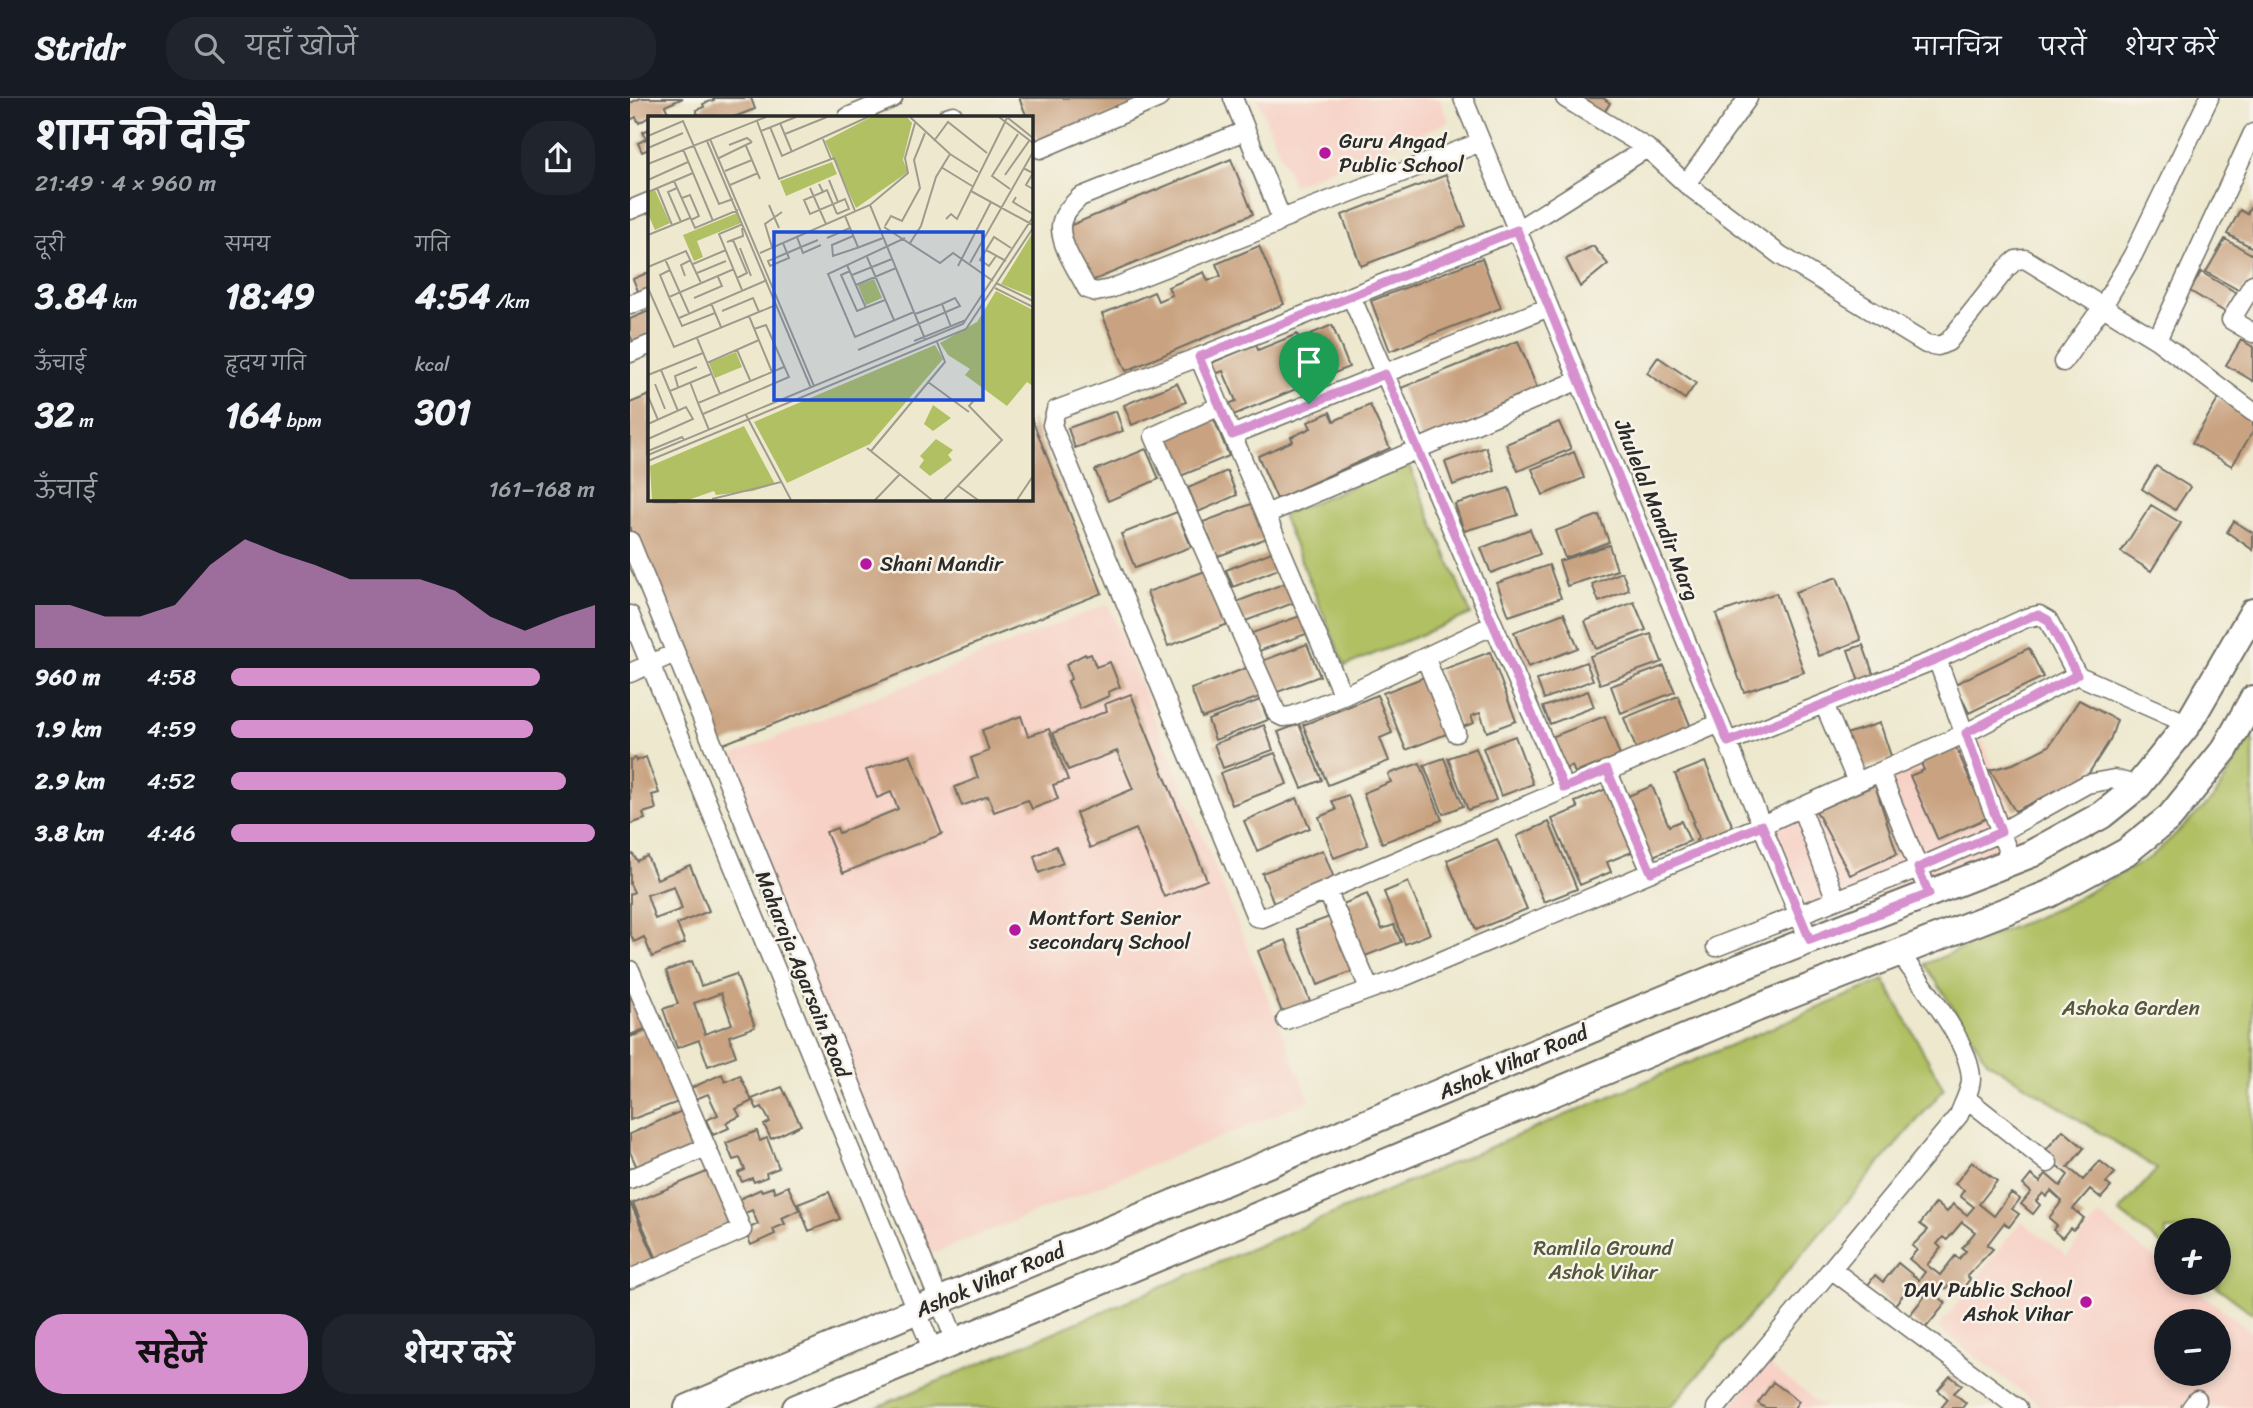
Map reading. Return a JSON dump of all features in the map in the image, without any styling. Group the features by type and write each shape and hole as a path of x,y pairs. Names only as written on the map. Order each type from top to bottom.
{"main road":[{"name":"Ashok Vihar Road","path":"688,1408 1810,940 2012,863 2102,815 2138,786 2188,724 2253,612"},
{"name":"Ashok Vihar Road","path":"796,1408 1757,1007 2049,894 2126,852 2170,817 2225,749 2253,699"}],"street":[{"path":"850,116 892,98"},
{"path":"1040,149 1159,98"},
{"path":"1233,98 1280,215 1279,220"},
{"name":"Jhulelal Mandir Marg","path":"1463,98 1810,940"},
{"path":"1565,98 1647,148 1686,184 1780,255 1926,344 1938,346 1948,342 2016,260 2025,259 2157,340 2253,412"},
{"path":"1686,184 1748,98"},
{"path":"2063,362 2103,306 2133,255 2209,98"},
{"path":"1245,131 1080,197 1066,211 1061,224 1063,241 1087,289 1096,292 1135,279 1481,142"},
{"path":"2157,340 2253,133"},
{"path":"1647,148 1517,230 1199,357 1056,410 1052,425 1256,917 1262,918 1720,723"},
{"path":"630,210 648,202"},
{"path":"2253,284 2231,320 2253,333"},
{"path":"1351,296 1564,788"},
{"path":"630,305 648,297"},
{"path":"1232,435 1549,307"},
{"path":"630,353 648,345"},
{"path":"1199,357 1343,696"},
{"path":"1266,514 1579,380"},
{"path":"1220,406 1154,436 1278,714 1283,717 1292,716 1343,696 1493,625"},
{"path":"630,541 945,1346"},
{"name":"Maharaja Agarsain Road","path":"630,615 945,1346"},
{"path":"1728,742 1937,659 2026,618 2039,615 2048,620 2077,675 2188,724"},
{"path":"630,673 675,653"},
{"path":"1425,657 1456,733"},
{"path":"1937,659 2012,863"},
{"path":"1286,1020 1399,979 1762,825 1966,733 2077,675"},
{"path":"1824,704 1857,782"},
{"path":"1607,770 1651,872"},
{"path":"1880,772 1929,894"},
{"path":"1716,947 1918,868 2001,832 2087,784 2114,779 2138,786"},
{"path":"1801,807 1836,900"},
{"path":"1327,890 1370,988"},
{"path":"1716,1408 1959,1115 1966,1098 1971,1079 1961,1043 1899,952"},
{"path":"630,970 742,1230 630,1279"},
{"path":"1966,1098 2048,1163"},
{"path":"630,1179 706,1147"},
{"path":"1831,1269 2018,1408"}],"shaded area":[{"name":"Guru Angad Public School","path":"1257,98 1439,98 1449,122 1293,185"},
{"name":"Montfort Senior secondary School","path":"1108,604 1310,1101 922,1258 720,760"},
{"path":"1983,740 2024,845 1814,924 1774,824"},
{"name":"DAV Public School Ashok Vihar","path":"2099,1215 2154,1258 2154,1295 2204,1295 2222,1309 2154,1309 2154,1386 2231,1386 2231,1316 2253,1333 2253,1408 2043,1408 1938,1328 2021,1221 2067,1256"},
{"path":"1767,1364 1825,1408 1729,1408"}],"green space":[{"path":"1408,463 1471,614 1345,666 1282,515"},
{"name":"Ashoka Garden","path":"2253,732 2253,1314 2228,1295 2231,1295 2231,1218 2154,1218 2154,1239 2119,1212 2157,1169 1987,1061 1925,964 2063,906 2151,857 2214,798"},
{"name":"Ramlila Ground Ashok Vihar","path":"1884,980 1944,1089 1670,1408 875,1408"}],"building":[{"path":"641,98 683,98 665,106 670,116 648,116 639,123 636,117 630,120 630,103"},
{"path":"713,98 751,98 755,109 737,116 699,116 696,110 714,100"},
{"path":"1019,98 1151,98 1038,144 1032,129 1032,116 1027,116"},
{"path":"1573,98 1603,98 1610,103 1602,116"},
{"path":"648,130 648,149 642,152 638,143 646,139 643,132"},
{"path":"1231,159 1253,214 1087,283 1064,228"},
{"path":"1446,175 1466,226 1361,266 1342,215"},
{"path":"2253,202 2253,248 2227,234 2240,210 2247,214"},
{"path":"2225,239 2253,255 2253,274 2242,292 2206,272"},
{"path":"1259,246 1284,304 1126,371 1102,314 1154,292 1158,301 1172,295 1168,287 1204,272 1208,281 1221,276 1216,264"},
{"path":"1593,246 1608,264 1580,287 1566,259"},
{"path":"1482,258 1501,308 1390,351 1371,301"},
{"path":"648,272 648,295 641,298 633,279"},
{"path":"2201,272 2237,293 2225,312 2190,291"},
{"path":"648,311 648,343 636,348 630,335 630,319"},
{"path":"1332,325 1349,367 1231,416 1226,405 1236,401 1223,371 1213,375 1209,364 1256,344 1258,350 1297,334 1299,339"},
{"path":"2241,340 2253,347 2253,381 2226,365"},
{"path":"1518,341 1540,395 1422,441 1401,388"},
{"path":"1658,357 1696,383 1685,399 1647,373"},
{"path":"1177,383 1186,402 1132,425 1124,405"},
{"name":"Shani Mandir","path":"648,395 648,500 1032,500 1032,419 1102,593 716,747 630,535 630,403"},
{"path":"2219,398 2253,418 2253,431 2232,466 2192,443"},
{"path":"1370,405 1390,448 1277,499 1258,456 1293,441 1291,437 1311,428 1308,422 1330,412 1334,421"},
{"path":"1116,411 1123,431 1075,448 1068,428"},
{"path":"1212,414 1229,456 1176,478 1161,435"},
{"path":"1559,422 1571,449 1518,471 1506,444"},
{"path":"1486,447 1494,470 1453,485 1445,462"},
{"path":"1146,449 1159,479 1108,501 1095,470"},
{"path":"1574,452 1584,478 1543,495 1532,469"},
{"path":"2156,466 2190,487 2175,510 2142,489"},
{"path":"1227,471 1237,495 1198,512 1188,488"},
{"path":"1509,488 1518,515 1464,531 1455,504"},
{"path":"1254,503 1267,538 1216,557 1203,522"},
{"path":"2151,505 2181,523 2151,571 2121,552"},
{"path":"1177,512 1191,547 1135,568 1121,534"},
{"path":"1599,515 1609,542 1565,558 1555,531"},
{"path":"2234,521 2253,533 2253,550 2227,532"},
{"path":"1530,529 1540,554 1491,573 1481,548"},
{"path":"1609,545 1617,570 1567,586 1559,561"},
{"path":"1274,551 1281,568 1233,587 1226,570"},
{"path":"1549,565 1561,598 1509,616 1497,583"},
{"path":"1211,569 1231,623 1168,646 1147,592"},
{"path":"1622,572 1629,590 1599,602 1592,584"},
{"path":"1837,577 1861,640 1819,656 1795,592"},
{"path":"1288,582 1296,602 1243,622 1236,602"},
{"path":"1776,593 1804,672 1744,692 1716,614"},
{"path":"1634,602 1646,630 1596,649 1585,621"},
{"path":"1564,613 1578,648 1528,667 1514,632"},
{"path":"1303,615 1309,633 1259,651 1252,633"},
{"path":"1651,634 1662,662 1600,684 1590,656"},
{"path":"1307,644 1320,676 1275,693 1262,661"},
{"path":"1863,645 1874,676 1859,682 1848,650"},
{"path":"2029,648 2043,677 1969,713 1955,684"},
{"path":"1490,652 1516,721 1487,732 1480,713 1471,716 1474,723 1460,728 1439,671"},
{"path":"1085,654 1091,654 1096,667 1110,662 1120,687 1108,692 1109,696 1080,709 1068,681 1071,679 1066,664"},
{"path":"1586,662 1593,680 1544,699 1537,680"},
{"path":"1254,665 1265,695 1202,718 1191,689"},
{"path":"1664,666 1675,692 1621,713 1611,686"},
{"path":"1427,676 1449,733 1406,750 1383,693"},
{"path":"1588,691 1594,707 1550,724 1543,707"},
{"path":"1131,694 1207,880 1164,897 1136,829 1090,848 1076,813 1133,789 1117,751 1068,770 1053,733 1107,711 1105,704"},
{"path":"1377,695 1392,733 1380,738 1389,761 1328,785 1303,725"},
{"path":"1678,696 1692,730 1637,751 1624,718"},
{"path":"1260,700 1268,720 1215,740 1208,720"},
{"path":"2079,700 2117,720 2110,740 2087,776 2015,811 1990,770 2013,764 2049,746"},
{"path":"1021,716 1028,736 1049,729 1068,780 1053,785 1058,799 1032,809 1028,800 994,812 988,796 962,806 955,787 978,778 971,758 989,751 982,730"},
{"path":"1605,716 1620,756 1575,773 1572,766 1562,770 1549,738"},
{"path":"1880,723 1892,759 1853,772 1840,736"},
{"path":"1299,724 1322,780 1302,788 1278,732"},
{"path":"1264,725 1273,750 1223,768 1214,744"},
{"path":"1515,736 1533,784 1501,796 1483,748"},
{"path":"1954,743 1987,818 1938,840 1910,776 1924,770 1919,758"},
{"path":"1476,748 1496,800 1468,810 1448,758"},
{"path":"1275,753 1287,784 1232,805 1220,773"},
{"path":"910,754 942,834 843,873 826,832 837,828 839,833 898,809 891,792 877,798 866,770"},
{"path":"646,757 659,793 652,795 656,809 643,813 645,819 630,824 630,760"},
{"path":"1444,758 1463,806 1443,814 1424,765"},
{"path":"1705,762 1736,834 1700,849 1696,840 1699,838 1692,822 1694,821 1675,774"},
{"path":"1420,763 1442,820 1382,843 1363,793 1391,782 1388,774"},
{"path":"1875,785 1897,854 1850,875 1816,811"},
{"path":"1652,786 1669,826 1681,821 1690,841 1648,858 1623,798"},
{"path":"1606,789 1632,852 1607,862 1611,872 1580,885 1552,819 1578,808 1575,802"},
{"path":"1348,795 1368,845 1334,858 1319,817 1336,810 1332,801"},
{"path":"1297,798 1310,828 1257,851 1244,821"},
{"path":"1549,822 1577,889 1544,902 1517,836"},
{"path":"1497,839 1527,909 1476,930 1447,860"},
{"path":"1056,846 1063,863 1039,873 1034,856"},
{"path":"1323,850 1335,881 1274,904 1262,873"},
{"path":"633,854 637,861 647,856 657,879 690,865 709,911 677,924 685,943 652,957 644,937 634,942 630,933 630,894 634,892 630,884 630,855","holes":["674,886 682,909 655,919 647,895"]},
{"path":"1408,882 1430,934 1405,944 1384,892"},
{"path":"1367,894 1382,929 1394,925 1401,942 1360,958 1338,906"},
{"path":"1332,916 1353,971 1318,985 1297,929"},
{"path":"1286,940 1311,1004 1283,1015 1258,951"},
{"path":"692,961 701,986 736,974 755,1027 729,1036 736,1056 708,1066 699,1040 677,1048 663,1009 678,1004 666,971","holes":["721,993 732,1024 705,1034 694,1003"]},
{"path":"630,985 650,1027 630,1035"},
{"path":"654,1028 681,1101 630,1120 630,1037"},
{"path":"722,1074 725,1082 740,1075 752,1101 736,1109 740,1116 726,1123 729,1128 713,1135 706,1120 718,1115 708,1094 696,1099 691,1088"},
{"path":"782,1087 801,1125 771,1139 764,1125 770,1122 762,1107 757,1109 752,1099"},
{"path":"686,1109 702,1145 639,1172 630,1152 630,1134"},
{"path":"2063,1130 2084,1148 2068,1167 2083,1180 2100,1161 2115,1173 2106,1183 2111,1187 2101,1198 2090,1189 2073,1209 2084,1218 2062,1238 2053,1230 2057,1225 2049,1218 2062,1201 2051,1191 2046,1197 2043,1193 2036,1201 2040,1205 2033,1214 2021,1204 2031,1192 2023,1185 2031,1175 2040,1182 2046,1174 2060,1186 2068,1175 2045,1151"},
{"path":"757,1131 760,1141 767,1138 779,1168 754,1182 752,1178 742,1182 738,1173 745,1170 740,1158 733,1160 726,1143"},
{"path":"1972,1162 1997,1181 1979,1204 1994,1216 2011,1193 2020,1199 2012,1209 2019,1214 2009,1227 2004,1223 1987,1245 1993,1249 1967,1276 1970,1279 1960,1292 1950,1284 1946,1289 1940,1284 1933,1292 1946,1303 1924,1330 1908,1317 1925,1296 1911,1285 1894,1306 1868,1285 1875,1275 1883,1282 1898,1263 1919,1280 1925,1272 1909,1259 1917,1250 1912,1246 1928,1230 1920,1224 1936,1203 1947,1212 1953,1204 1967,1215 1974,1207 1960,1196 1964,1190 1955,1184","holes":["1962,1222 1975,1232 1962,1248 1966,1251 1959,1259 1955,1256 1940,1275 1927,1265 1941,1248 1937,1244 1943,1237 1947,1240"]},
{"path":"711,1170 736,1229 658,1262 633,1203"},
{"path":"788,1186 799,1210 782,1218 785,1224 773,1229 775,1234 751,1245 745,1230 758,1224 752,1210 741,1215 735,1201 761,1189 762,1191 773,1187 775,1192"},
{"path":"829,1192 840,1219 809,1231 798,1204"},
{"path":"630,1202 656,1260 630,1271"},
{"path":"1950,1376 1962,1385 1954,1393 1966,1403 1962,1408 1941,1408 1948,1399 1938,1390"},
{"path":"1773,1382 1799,1401 1794,1408 1765,1408 1758,1403"}],"place":[{"name":"Guru Angad Public School","path":"1325,153"},
{"name":"Shani Mandir","path":"866,564"},
{"name":"Montfort Senior secondary School","path":"1015,930"},
{"name":"DAV Public School Ashok Vihar","path":"2086,1302"}],"route":[{"path":"1517,230 1728,742 1937,659 2032,616 2039,615 2048,620 2077,675 1966,733 2001,832 1918,868 1929,894 1810,940 1762,825 1651,872 1607,770 1564,788 1385,374 1309,404 1232,435 1199,357 1517,230"}]}
